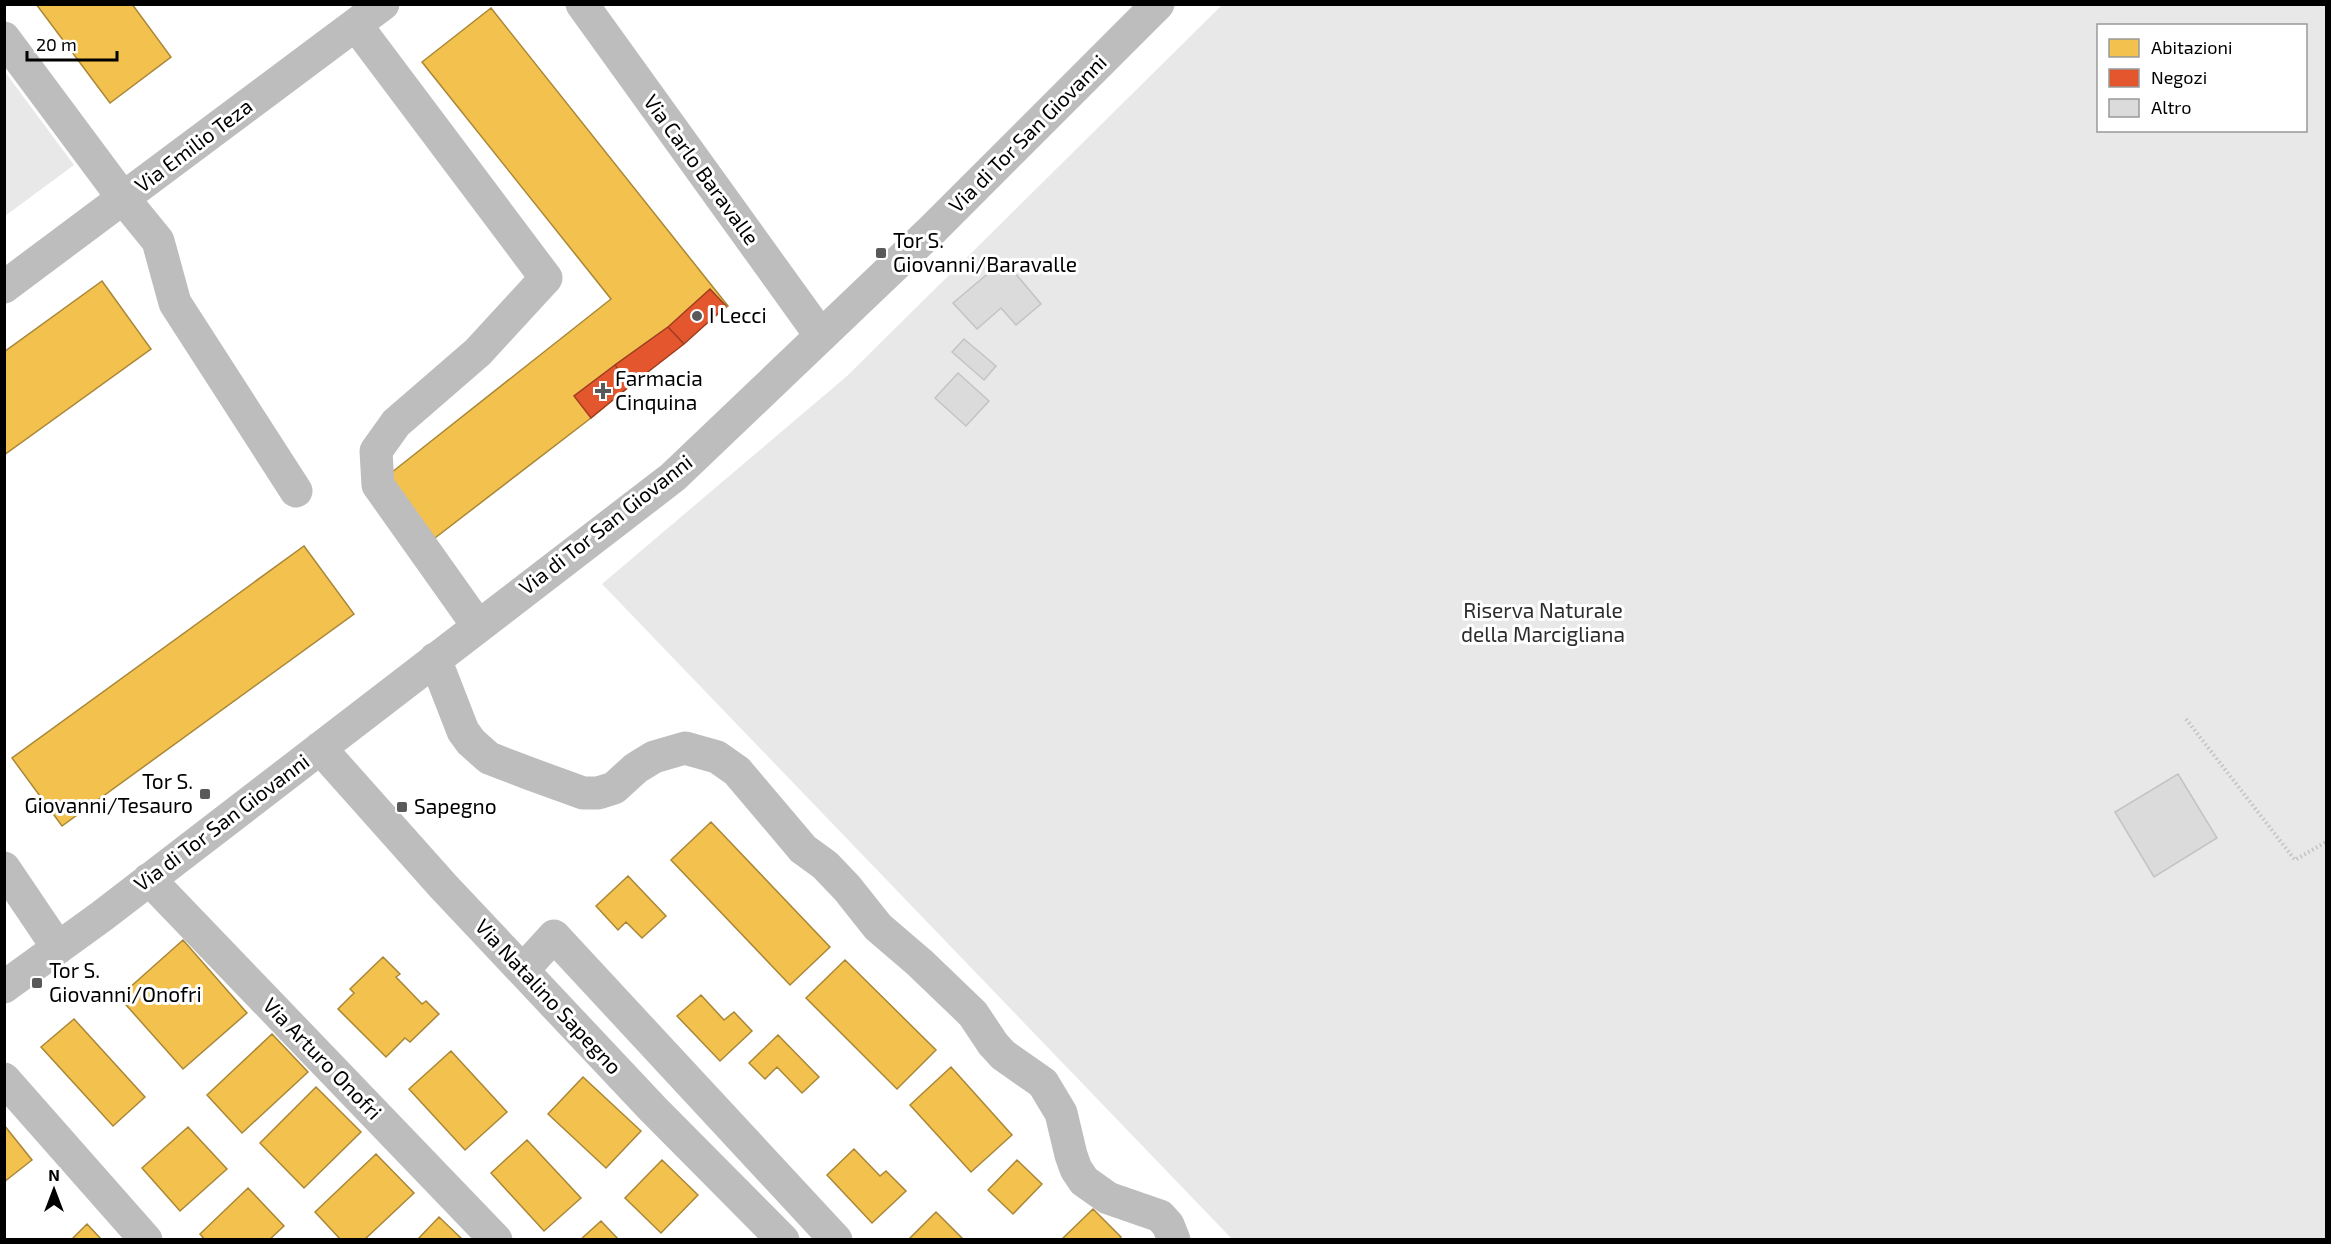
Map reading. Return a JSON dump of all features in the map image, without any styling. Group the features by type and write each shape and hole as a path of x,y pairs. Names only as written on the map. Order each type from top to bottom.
{"street":[{"name":"Via Emilio Teza","path":"4,287 383,4"},
{"name":"Via Carlo Baravalle","path":"582,4 820,336"},
{"name":"Via di Tor San Giovanni","path":"4,987 149,879 673,477 933,229 1158,4"},
{"path":"356,25 546,278 478,352 396,423 375,451 378,485 478,626"},
{"path":"4,38 123,198 158,241 175,303 296,491"},
{"path":"435,658 463,731 471,742 489,758 528,773 583,793 598,793 614,788 636,768 654,757 685,748 717,757 737,771 803,849 825,865 878,927 920,963 973,1014 1003,1055 1043,1083 1062,1113 1071,1155 1084,1181 1108,1198 1146,1209 1160,1216 1168,1225 1174,1239"},
{"name":"Via Natalino Sapegno","path":"320,748 442,886 653,1109 783,1239"},
{"path":"4,868 15,907 58,948"},
{"name":"Via Arturo Onofri","path":"149,879 496,1239"},
{"path":"523,970 554,936 836,1239"},
{"path":"4,1079 146,1239"}],"path":[{"path":"2186,719 2295,860 2326,842"}],"green space":[{"name":"Riserva Naturale della Marcigliana","path":"1222,5 2326,5 2326,1239 1232,1239 602,584 847,376"},
{"path":"5,72 74,165 4,216"}],"building: Abitazioni":[{"path":"36,4 132,4 171,57 110,103"},
{"path":"491,8 728,306 591,418 431,541 382,480 611,299 422,62"},
{"path":"102,281 151,349 4,455 4,352"},
{"path":"304,546 354,614 62,826 12,758"},
{"path":"711,822 830,947 790,985 671,860"},
{"path":"628,876 666,916 642,938 626,922 618,930 596,906"},
{"path":"183,940 247,1013 183,1069 119,997"},
{"path":"383,957 400,974 396,977 422,1004 426,1001 439,1014 410,1042 405,1038 386,1057 338,1009 354,993 350,989"},
{"path":"845,960 936,1050 897,1089 806,998"},
{"path":"701,995 724,1020 734,1012 752,1031 720,1061 677,1016"},
{"path":"74,1019 145,1097 113,1126 41,1047"},
{"path":"272,1034 308,1072 242,1133 207,1095"},
{"path":"778,1035 819,1077 802,1093 777,1067 765,1079 749,1063"},
{"path":"451,1051 507,1112 465,1150 409,1089"},
{"path":"951,1067 1012,1135 971,1172 910,1105"},
{"path":"583,1077 641,1131 606,1168 548,1114"},
{"path":"316,1087 361,1132 304,1188 260,1143"},
{"path":"4,1125 32,1160 4,1182"},
{"path":"188,1127 227,1169 180,1211 142,1168"},
{"path":"527,1140 581,1198 544,1231 491,1173"},
{"path":"854,1149 880,1176 886,1171 906,1191 872,1223 827,1175"},
{"path":"376,1154 414,1193 364,1240 341,1240 315,1212"},
{"path":"662,1160 698,1195 661,1233 625,1198"},
{"path":"1017,1160 1042,1184 1013,1214 988,1190"},
{"path":"248,1188 284,1226 269,1240 205,1240 200,1234"},
{"path":"1093,1209 1121,1237 1118,1240 1061,1240"},
{"path":"936,1212 964,1240 908,1240"},
{"path":"439,1217 463,1240 417,1240"},
{"path":"601,1221 619,1240 580,1240"},
{"path":"87,1224 102,1240 71,1240"}],"building: Negozi":[{"name":"I Lecci","path":"710,289 726,306 684,344 668,327"},
{"path":"668,327 684,344 631,385 615,365"},
{"name":"Farmacia Cinquina","path":"615,365 631,385 591,418 574,396"}],"building: Altro":[{"path":"1004,260 1041,304 1016,325 1001,308 977,329 953,303"},
{"path":"964,339 996,366 984,380 952,352"},
{"path":"958,373 989,401 966,426 935,398"},
{"path":"2178,774 2217,838 2154,877 2115,812"}],"place":[{"name":"Tor S. Giovanni/Baravalle","path":"881,253"},
{"name":"I Lecci","path":"697,316"},
{"name":"Farmacia Cinquina","path":"603,391"},
{"name":"Tor S. Giovanni/Tesauro","path":"205,794"},
{"name":"Sapegno","path":"402,807"},
{"name":"Tor S. Giovanni/Onofri","path":"37,983"}]}
